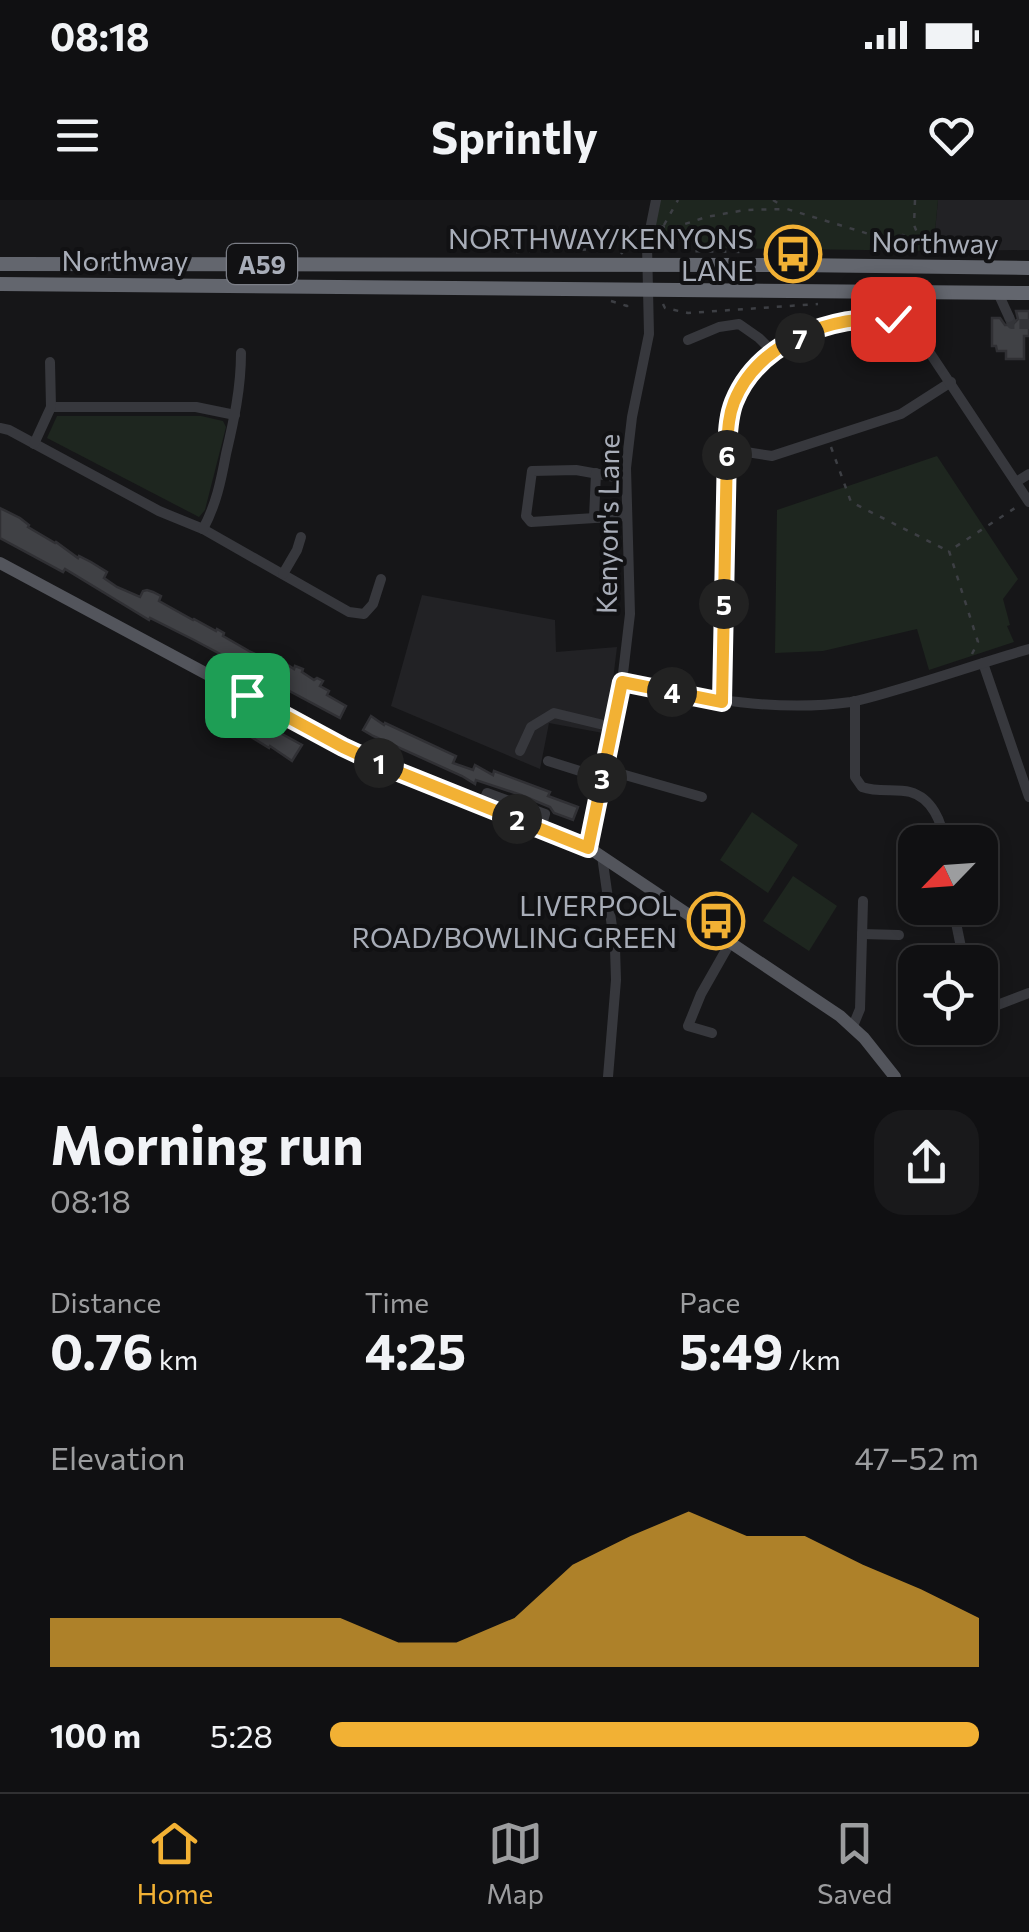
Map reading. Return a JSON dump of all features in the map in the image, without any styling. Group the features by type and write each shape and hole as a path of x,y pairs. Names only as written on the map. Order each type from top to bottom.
{"highway":[{"name":"Northway","path":"0,264 1029,268"},
{"name":"Northway","path":"0,284 1029,292"}],"main road":[{"path":"0,563 343,747 602,856 853,1026 895,1077"}],"street":[{"name":"Kenyon's Lane","path":"588,848 622,682 630,614 626,479 632,417 648,346 647,266 656,200"},
{"path":"998,293 1009,318"},
{"path":"722,702 730,414 744,382 773,352 833,324 870,318 905,323 916,332 951,382 1028,501"},
{"path":"688,340 718,327 738,324 773,352"},
{"path":"203,529 214,509 235,415 241,384 240,353"},
{"path":"34,444 52,408 50,362"},
{"path":"727,449 772,456 900,414 951,382"},
{"path":"52,408 196,407 235,415"},
{"path":"0,428 159,511 203,529 349,612 364,614 373,604 381,579"},
{"path":"626,479 576,470 532,471 526,516 531,522 627,516"},
{"path":"594,518 596,473"},
{"path":"1016,482 1029,474"},
{"path":"282,574 301,537"},
{"path":"622,682 722,702 794,707 854,702 1029,649"},
{"path":"983,663 1029,797"},
{"path":"854,702 855,777 862,788 909,792 924,799 941,825"},
{"path":"520,751 531,727 554,714 612,727"},
{"path":"1014,753 1029,747"},
{"path":"548,761 684,798 702,797"},
{"path":"602,856 616,980 608,1077"},
{"path":"853,1026 860,1009 863,902"},
{"path":"862,934 899,935"},
{"path":"712,1033 688,1026 730,942"},
{"path":"998,1005 1029,993"}],"path":[{"path":"663,226 678,200"},
{"path":"773,200 787,209 882,238 903,235 923,246"},
{"path":"786,200 787,209"},
{"path":"915,200 914,226 923,246 924,267"},
{"path":"650,224 673,228 745,210 787,209"},
{"path":"827,438 851,502 949,551 978,642 963,672"},
{"path":"949,551 1028,501"}],"shaded area":[{"path":"658,200 938,200 933,251 719,248 651,235"},
{"path":"938,200 1029,200 1029,250 933,251"},
{"path":"57,416 201,416 223,421 226,427 205,510 199,517 47,438"},
{"path":"937,456 1018,579 1003,599 1014,642 929,670 917,629 823,651 775,653 777,510"},
{"path":"422,595 555,620 556,652 617,647 608,721 602,721 603,733 549,723 540,769 391,706"},
{"path":"752,812 798,845 768,893 720,860"},
{"path":"793,876 837,906 809,951 763,921"}],"building":[{"path":"1016,311 1029,311 1029,336 1024,336 1024,359 1006,359 1006,351 997,351 992,346 992,318 1012,325 1018,319"},
{"path":"0,508 107,572 104,578 117,587 140,597 143,591 153,592 161,596 159,601 217,629 249,651 279,666 282,661 294,669 303,669 314,680 323,681 320,686 329,691 327,695 346,706 340,718 149,620 65,569 63,572 0,538"},
{"path":"233,707 302,745 292,761 232,727 234,722 227,717"},
{"path":"371,716 456,756 453,763 473,770 475,765 493,775 494,771 550,792 548,796 578,807 573,820 521,795 476,780 475,784 373,736 363,730"}],"tunnel":[{"path":"1009,317 1012,324 1029,324"}],"place":[{"name":"NORTHWAY/KENYONS LANE","path":"793,254"},
{"name":"LIVERPOOL ROAD/BOWLING GREEN","path":"716,921"}],"route":[{"path":"247,695 386,767 588,848 622,682 722,702 727,449 730,414 744,382 773,352 810,332 849,320 893,319"}]}
